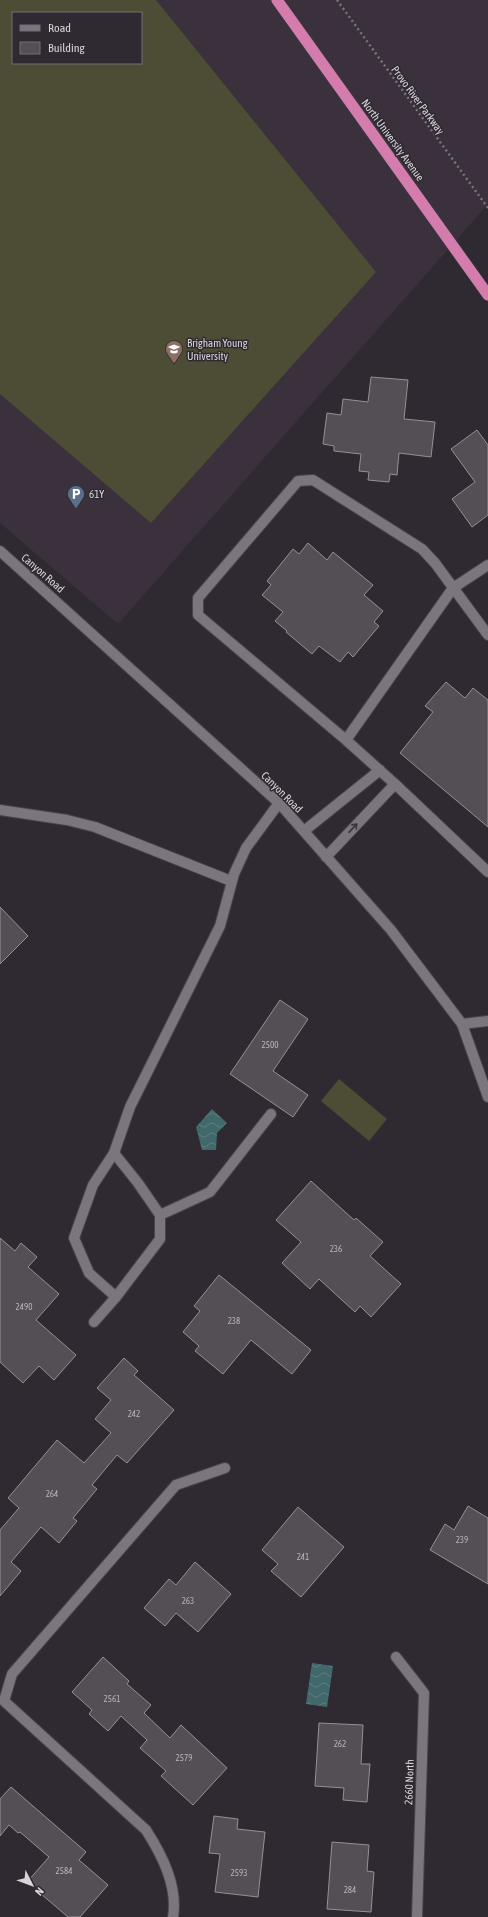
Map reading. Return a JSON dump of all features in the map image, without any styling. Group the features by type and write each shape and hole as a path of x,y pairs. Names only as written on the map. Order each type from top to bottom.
{"highway":[{"name":"North University Avenue","path":"277,0 488,295"}],"street":[{"path":"488,635 435,563 422,549 313,480 298,481 198,598 198,615 380,770 488,872"},
{"name":"Canyon Road","path":"0,551 279,803 391,930 462,1024 488,1097"},
{"path":"346,740 453,588 488,564"},
{"path":"304,831 380,770"},
{"path":"326,856 395,784"},
{"path":"116,1297 89,1273 74,1238 93,1185 114,1153 130,1107 220,926 231,881 246,848 279,803"},
{"path":"0,810 67,820 95,827 231,881"},
{"path":"462,1024 488,1021"},
{"path":"160,1215 210,1192 271,1114"},
{"path":"94,1322 116,1297 160,1239 160,1215 138,1183 114,1153"},
{"path":"173,1917 174,1908 170,1879 160,1852 146,1830 4,1701 12,1674 176,1485 226,1468"},
{"name":"2660 North","path":"396,1657 424,1693 417,1917"}],"path":[{"name":"Provo River Parkway","path":"337,0 488,208"}],"shaded area":[{"name":"Brigham Young University","path":"0,0 488,0 488,204 118,624 0,523"}],"green space":[{"path":"0,0 156,0 376,272 151,523 0,394"},
{"path":"339,1079 387,1119 369,1141 321,1101"}],"water":[{"path":"212,1109 227,1123 217,1133 216,1150 202,1150 196,1127"},
{"path":"312,1663 333,1666 327,1707 306,1704"}],"building":[{"path":"371,377 408,380 404,419 435,422 431,457 399,453 397,475 390,474 389,482 368,480 369,472 359,471 361,454 334,451 334,446 323,444 327,413 341,415 343,399 368,402"},
{"path":"477,430 488,445 488,515 472,527 452,499 475,482 451,449"},
{"path":"308,543 327,560 333,552 373,585 364,595 383,611 374,622 379,626 353,657 348,652 340,662 319,646 312,654 286,632 287,631 275,621 283,612 262,595 271,585 267,581 293,549 299,554"},
{"path":"446,682 465,698 473,688 488,700 488,827 400,753 433,712 425,706"},
{"path":"0,907 28,936 0,964"},
{"path":"280,1000 308,1019 273,1071 308,1095 293,1117 230,1074"},
{"path":"311,1181 354,1220 356,1218 383,1242 370,1256 401,1284 371,1317 360,1306 355,1312 319,1279 310,1289 282,1263 301,1242 276,1220"},
{"path":"0,1238 15,1251 21,1243 37,1257 28,1267 59,1294 36,1320 76,1355 54,1380 39,1366 23,1383 0,1362"},
{"path":"219,1275 311,1350 292,1374 251,1340 223,1374 195,1351 199,1346 183,1332 200,1311 194,1306"},
{"path":"124,1358 138,1371 134,1375 174,1410 127,1463 117,1455 92,1485 97,1489 73,1518 77,1521 59,1543 41,1527 11,1562 21,1571 0,1596 0,1530 19,1508 8,1498 57,1440 84,1463 111,1433 95,1419 111,1400 97,1388"},
{"path":"468,1506 488,1518 488,1584 430,1550 445,1524 454,1530"},
{"path":"298,1507 344,1547 301,1597 271,1571 278,1564 262,1550"},
{"path":"195,1562 231,1594 198,1632 176,1613 165,1626 144,1608 169,1579 176,1585"},
{"path":"103,1657 129,1681 127,1684 151,1705 144,1713 170,1738 181,1725 227,1768 193,1805 161,1776 166,1771 140,1748 147,1740 121,1716 108,1731 89,1714 92,1710 72,1692"},
{"path":"319,1723 363,1725 361,1764 370,1764 367,1802 343,1800 344,1788 315,1786"},
{"path":"11,1787 86,1852 79,1860 108,1885 80,1917 68,1917 27,1882 49,1857 20,1832 18,1833 9,1825 0,1836 0,1799"},
{"path":"214,1816 238,1819 237,1829 265,1832 258,1897 215,1892 220,1854 209,1853"},
{"path":"332,1842 369,1845 367,1871 374,1872 371,1912 327,1909"}],"place":[{"name":"Brigham Young University","path":"174,364"},
{"name":"61Y","path":"76,509"}]}
